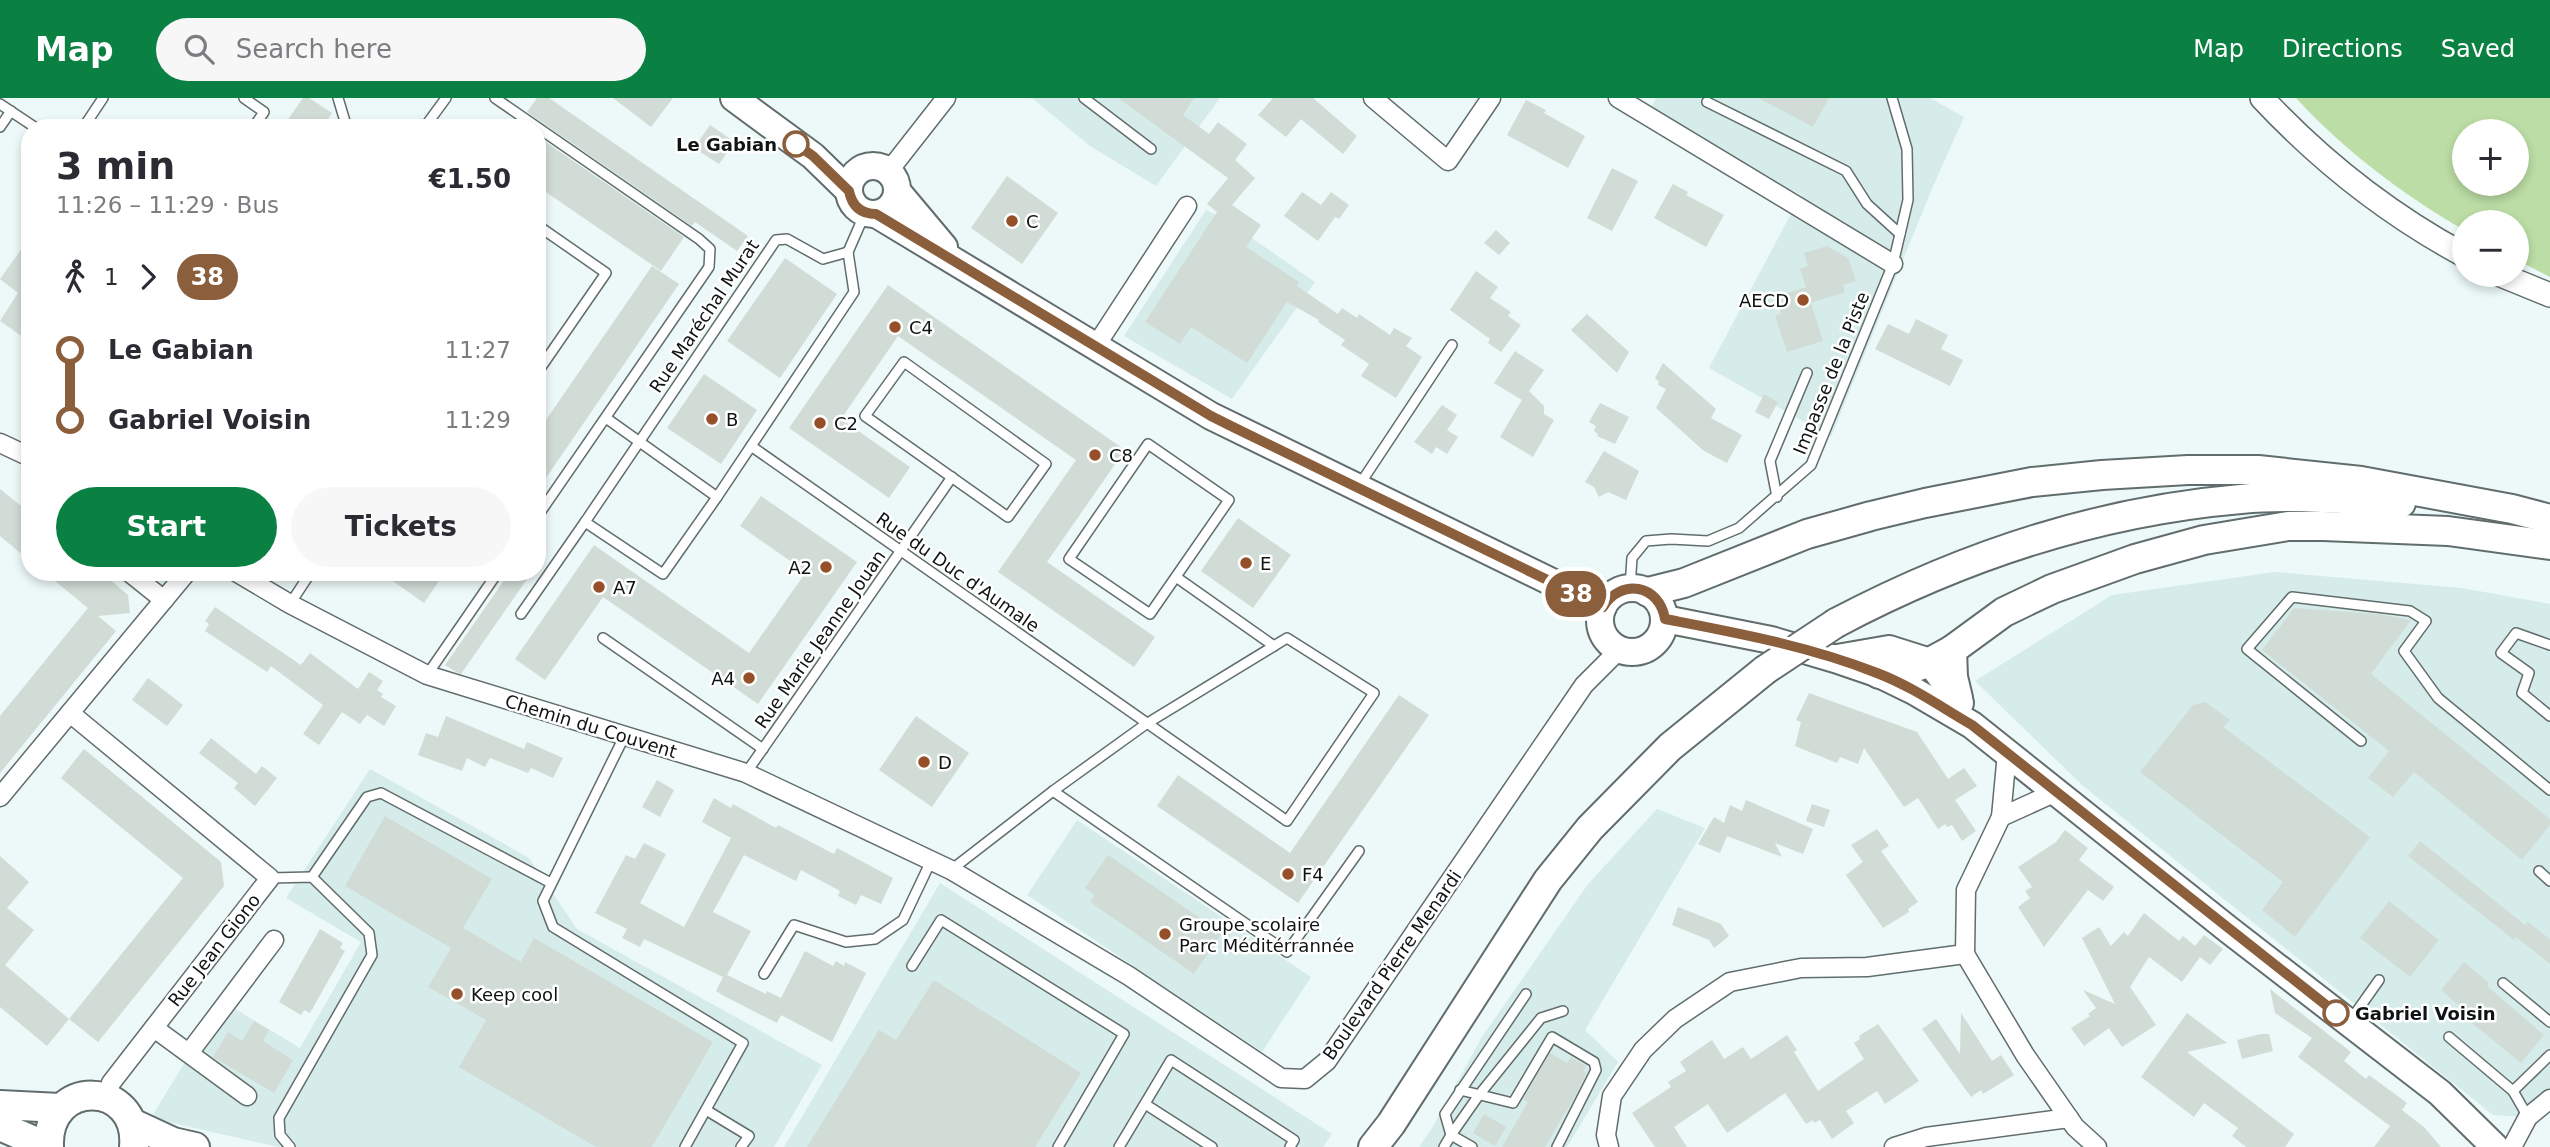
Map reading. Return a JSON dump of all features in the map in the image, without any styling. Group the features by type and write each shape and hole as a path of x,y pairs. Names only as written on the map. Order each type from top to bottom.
{"main road":[{"path":"747,104 813,156 849,191 854,204 1211,416 1603,607"},
{"path":"813,156 884,177 958,264"},
{"path":"849,191 853,177 884,177"},
{"path":"871,214 891,206 884,177"},
{"path":"1639,590 1657,601 1665,619 1658,640 1650,647 1640,652 1619,650 1605,636 1600,617 1603,607 1614,594 1639,590 1684,583 1807,534 1871,516 2019,485 2102,475 2188,470 2259,470 2361,481 2512,509 2550,519"},
{"path":"1373,1147 1488,978 1548,880 1590,828 1670,747 1765,670 1836,623 1948,570 2054,533 2180,507 2241,499 2287,497 2512,509"},
{"path":"2287,497 2499,526 2550,544"},
{"path":"1880,674 1910,669 1941,656 1987,622 2052,589 2135,559 2204,540 2288,526 2336,526 2448,531 2550,544"},
{"path":"1665,619 1771,640 1880,674 1972,725 2440,1093 2495,1147"},
{"path":"1835,659 1889,649 1941,656"},
{"path":"1941,656 1953,677 1958,698 1972,725"},
{"path":"1396,1147 1488,978"},
{"path":"0,1126 49,1147 52,1120 61,1108 70,1100 94,1095 117,1103 133,1135 195,1147"},
{"path":"0,1105 61,1108"}],"street":[{"path":"884,177 946,98"},
{"path":"1373,98 1448,161 1491,98"},
{"path":"1618,98 1893,264"},
{"path":"2262,98 2355,183 2431,237 2452,248"},
{"path":"1096,347 1187,206"},
{"path":"2529,286 2550,295"},
{"path":"0,443 21,453"},
{"path":"140,581 164,600"},
{"path":"0,797 180,581"},
{"name":"Chemin du Couvent","path":"251,581 289,604 427,675 746,774 951,870"},
{"name":"Boulevard Pierre Menardi","path":"951,870 1129,976 1281,1078 1305,1079 1327,1061 1584,685 1619,650"},
{"name":"Rue Jean Giono","path":"70,713 270,878 111,1083 106,1097"},
{"path":"2007,753 2001,817 1966,890 1965,954 2025,1055 2075,1127 2097,1147"},
{"path":"2001,817 2056,792"},
{"path":"189,1053 274,940"},
{"path":"1609,1147 1606,1135 1612,1096 1643,1050 1675,1019 1730,982 1801,968 1867,967 1965,954"},
{"path":"154,1028 247,1096"},
{"path":"2512,1147 2528,1117 2550,1099"},
{"path":"1894,1147 1926,1137 2069,1118"}],"lane":[{"path":"89,119 103,98"},
{"path":"244,98 264,112 259,119"},
{"path":"338,98 344,119"},
{"path":"431,119 446,98"},
{"path":"495,98 525,119"},
{"path":"1084,98 1151,149"},
{"name":"Impasse de la Piste","path":"1639,590 1632,558 1646,541 1708,541 1739,528 1811,465 1893,264 1908,200 1907,149 1892,98"},
{"path":"1707,102 1846,171 1867,204 1900,234"},
{"path":"0,104 23,119"},
{"path":"0,127 11,111"},
{"path":"546,133 710,249 709,267 546,504"},
{"path":"585,522 663,574 854,292 848,252 871,214"},
{"path":"546,231 606,273 546,360"},
{"name":"Rue Maréchal Murat","path":"638,441 776,240 788,239 823,259 848,252"},
{"path":"1357,488 1452,345"},
{"path":"904,362 1046,464 1008,517 952,477 866,416 904,362"},
{"path":"1777,497 1770,461 1807,373"},
{"path":"606,418 717,497"},
{"path":"546,579 638,441"},
{"path":"1148,444 1229,500 1176,577 1150,614 1069,559 1148,444"},
{"name":"Rue du Duc d'Aumale","path":"751,446 1287,821 1374,693 1287,638 1274,646"},
{"name":"Rue Marie Jeanne Jouan","path":"746,774 952,477"},
{"path":"951,870 1053,790 1146,724 1274,646 1176,577"},
{"path":"289,604 305,581"},
{"path":"427,675 492,581"},
{"path":"522,614 545,581"},
{"path":"2361,741 2247,649 2292,597 2410,611 2426,621 2404,651 2438,698 2550,789"},
{"path":"2550,645 2516,633 2501,653 2529,673 2522,693 2550,716"},
{"name":"Rue Marie Jeanne Jouan","path":"603,638 763,749"},
{"path":"624,737 543,901 553,927 743,1043 685,1147"},
{"path":"1053,790 1287,952 1359,851"},
{"path":"312,877 367,797 381,793 551,883"},
{"path":"764,974 794,925 846,942 875,939 903,920 931,861"},
{"path":"2539,871 2550,881"},
{"path":"270,878 312,877 369,933 372,955 279,1118 280,1135 290,1147"},
{"path":"912,966 941,920 1124,1034 1058,1147"},
{"path":"2349,1022 2379,980"},
{"path":"2503,983 2550,1022"},
{"path":"1472,1147 1451,1135 1446,1114 1526,994"},
{"path":"1444,1147 1479,1095 1541,1018 1563,1011"},
{"path":"1460,1090 1513,1103 1552,1037 1594,1062 1596,1070 1557,1147"},
{"path":"2449,1037 2513,1091 2528,1117"},
{"path":"2513,1091 2550,1055"},
{"path":"1120,1147 1171,1059 1294,1140 1290,1147"},
{"path":"1145,1104 1212,1147"},
{"path":"706,1110 748,1136 741,1147"}],"shaded area":[{"path":"1032,98 1220,98 1156,186 1090,146"},
{"path":"1656,98 1930,98 1964,117 1831,437 1709,368 1801,195 1649,111"},
{"path":"1206,210 1226,220 1315,282 1232,399 1124,336"},
{"path":"2275,572 2462,588 2550,604 2550,1099 2528,1117 2493,1115 2082,785 1975,681 2112,595"},
{"path":"370,769 529,858 577,929 822,1065 774,1147 278,1147 151,1118 222,1001 300,1048 361,942 286,898"},
{"path":"1657,809 1705,828 1585,1030 1618,1062 1567,1147 1419,1147 1482,1037 1588,884"},
{"name":"Groupe scolaire Parc Méditérrannée","path":"1077,820 1311,977 1262,1052 1027,895"},
{"path":"940,883 1332,1134 1323,1147 784,1147"}],"green space":[{"path":"2296,98 2550,98 2550,277 2529,266 2529,210 2452,210 2452,223 2418,202 2334,136"}],"building":[{"path":"303,98 309,98 332,113 328,119 288,119"},
{"path":"537,98 549,98 748,236 737,251 695,222 692,226 546,125 546,119 537,119 527,112"},
{"path":"613,98 673,98 651,127"},
{"path":"1118,98 1194,98 1183,115 1209,134 1218,122 1247,144 1235,160 1255,178 1232,205 1261,225 1246,247 1299,282 1297,286 1338,314 1342,308 1357,318 1359,314 1390,335 1394,328 1412,338 1406,346 1422,357 1396,398 1361,376 1369,364 1341,345 1345,340 1318,322 1319,320 1287,302 1247,363 1191,327 1180,344 1145,322 1217,212 1207,204 1228,178"},
{"path":"1273,98 1313,98 1357,136 1343,154 1301,119 1286,137 1258,115"},
{"path":"1758,98 1829,98 1813,127"},
{"path":"1526,100 1585,136 1568,168 1507,135"},
{"path":"710,125 735,142 719,164 694,148"},
{"path":"546,142 684,237 661,271 546,192"},
{"path":"1612,168 1638,181 1612,231 1587,218"},
{"name":"C","path":"1007,176 1058,213 1022,264 971,228"},
{"path":"1673,184 1688,192 1686,195 1724,215 1706,247 1654,218"},
{"path":"1302,192 1321,205 1331,192 1349,205 1339,219 1335,217 1318,241 1284,216"},
{"path":"1496,230 1510,243 1499,255 1484,243"},
{"name":"AECD","path":"1827,246 1848,258 1856,281 1843,285 1845,292 1811,303 1823,341 1787,352 1775,316 1781,314 1775,297 1806,287 1800,269 1808,266 1804,253"},
{"path":"21,250 21,336 0,321 18,293 0,279"},
{"path":"785,258 837,294 780,378 727,341"},
{"path":"652,266 679,284 546,478 546,420"},
{"path":"1476,271 1498,287 1490,298 1511,312 1508,316 1521,325 1501,352 1488,343 1490,339 1450,310"},
{"path":"888,285 1125,450 1047,562 1155,637 1134,667 998,572 1076,460 898,336 841,419 910,467 889,498 789,428"},
{"path":"1587,314 1629,352 1617,373 1571,330"},
{"path":"1916,319 1948,335 1941,349 1963,360 1950,386 1875,349 1888,324 1909,334"},
{"path":"1515,351 1544,370 1529,391 1544,406 1544,414 1554,420 1533,457 1500,437 1522,400 1494,383"},
{"path":"1663,363 1716,409 1711,418 1742,435 1727,463 1704,451 1656,408 1666,389 1658,385 1659,382 1655,378"},
{"name":"B","path":"704,374 757,410 721,464 667,428"},
{"path":"1764,394 1778,402 1769,419 1755,412"},
{"path":"1600,403 1629,417 1615,444 1597,436 1594,431 1596,426 1589,422"},
{"path":"1442,405 1457,415 1447,430 1458,437 1447,454 1436,447 1432,454 1414,442"},
{"path":"1604,451 1639,471 1626,500 1608,492 1599,497 1594,487 1585,482"},
{"path":"0,489 21,506 21,554 0,536"},
{"path":"761,496 857,562 758,704 603,597 545,680 515,659 594,545 749,653 806,572 740,526"},
{"name":"E","path":"1238,518 1291,555 1253,608 1201,571"},
{"path":"55,581 112,581 128,595 130,613 98,616 116,631 0,773 0,716 88,608"},
{"path":"393,581 439,581 424,603"},
{"path":"504,581 526,581 461,674 445,665"},
{"path":"215,607 301,665 310,653 358,689 369,672 383,681 377,690 383,694 381,697 396,706 384,726 367,715 360,724 342,712 319,745 303,734 323,705 271,666 267,672 205,631 209,624 205,621"},
{"path":"2294,608 2378,614 2411,620 2371,674 2550,819 2550,825 2522,860 2414,772 2393,797 2368,778 2389,751 2262,650"},
{"path":"148,678 183,705 167,726 132,700"},
{"path":"1809,693 1917,732 1948,779 1964,768 1977,786 1955,800 1976,831 1962,841 1952,825 1947,827 1945,824 1938,829 1918,798 1904,807 1864,748 1858,764 1840,757 1837,763 1795,746 1801,722 1796,720"},
{"path":"1399,695 1429,715 1298,903 1157,806 1178,775 1290,853"},
{"path":"2205,702 2230,720 2223,727 2370,837 2295,937 2262,910 2283,882 2140,772 2193,705"},
{"path":"446,716 524,749 527,742 563,758 553,778 531,768 528,773 490,758 485,767 467,758 462,771 418,755 426,733 438,737"},
{"name":"D","path":"916,716 969,753 932,807 879,770"},
{"path":"211,738 256,774 262,766 277,778 255,806 234,788 238,783 199,753"},
{"path":"84,749 221,862 224,886 98,1042 69,1019 183,878 61,778"},
{"path":"657,780 674,790 660,817 642,807"},
{"path":"714,798 731,808 733,804 776,828 778,825 834,854 837,848 893,878 881,904 861,895 856,905 838,896 840,891 801,870 796,881 744,855 713,912 751,931 727,975 766,994 767,991 781,998 805,951 833,966 836,961 844,966 845,962 866,973 832,1042 781,1015 777,1023 724,996 716,991 723,977 644,939 640,947 622,938 627,929 595,913 626,855 635,859 644,843 666,854 640,903 684,927 731,838 702,822"},
{"path":"1746,800 1813,829 1803,854 1775,843 1782,857 1727,836 1720,853 1698,844 1714,817 1724,823 1730,805 1742,811"},
{"path":"1812,804 1830,810 1824,827 1806,821"},
{"path":"385,816 492,879 463,928 521,962 534,938 713,1042 652,1147 596,1147 459,1067 486,1020 428,987 451,948 345,886"},
{"path":"1877,829 1889,846 1881,851 1918,902 1908,909 1909,912 1883,928 1846,875 1863,862 1851,845"},
{"path":"2065,830 2088,848 2079,860 2114,887 2103,901 2088,890 2044,947 2018,907 2030,898 2025,891 2032,887 2018,867 2056,842"},
{"path":"2420,841 2525,925 2528,922 2550,939 2550,964 2516,937 2514,940 2408,856"},
{"path":"1108,855 1222,933 1194,974 1090,902 1095,895 1085,888"},
{"path":"0,856 29,882 7,908 34,930 5,965 69,1019 47,1046 0,1007"},
{"path":"2389,901 2439,940 2410,977 2360,938"},
{"path":"1678,907 1721,924 1729,936 1714,948 1709,940 1672,925"},
{"path":"2144,913 2179,941 2183,936 2195,946 2204,935 2223,949 2210,965 2200,957 2182,982 2149,957 2130,987 2156,1025 2122,1047 2109,1028 2084,1046 2071,1028 2090,1016 2088,1014 2096,1008 2083,990 2115,1004 2082,938 2099,927 2111,946 2124,932 2128,936"},
{"path":"320,929 343,943 340,948 345,951 310,1013 304,1010 301,1015 279,1002"},
{"path":"2464,962 2489,983 2487,986 2544,1035 2521,1063 2462,1015 2465,1011 2441,990"},
{"path":"934,980 1081,1073 1035,1147 807,1147 879,1030 896,1040"},
{"path":"2270,989 2351,1052 2344,1061 2366,1079 2369,1075 2407,1103 2402,1110 2425,1128 2441,1147 2374,1147 2390,1126 2298,1057 2312,1038 2275,1013"},
{"path":"1961,1013 1992,1061 2001,1055 2014,1075 1983,1094 1981,1090 1971,1097 1922,1029 1936,1019 1960,1054"},
{"path":"2187,1013 2227,1043 2187,1052 2294,1134 2285,1147 2246,1147 2232,1136 2238,1128 2204,1103 2194,1117 2141,1077"},
{"path":"254,1021 269,1030 263,1041 293,1060 274,1093 213,1057 228,1032 242,1041"},
{"path":"1878,1024 1919,1081 1885,1104 1877,1091 1846,1111 1854,1123 1832,1139 1820,1120 1806,1124 1785,1093 1727,1133 1708,1104 1674,1127 1687,1147 1655,1147 1632,1113 1671,1087 1668,1082 1686,1071 1680,1062 1712,1040 1724,1059 1743,1047 1751,1059 1787,1035 1797,1050 1794,1052 1818,1091 1864,1059 1854,1043 1860,1039 1859,1036"},
{"path":"2269,1034 2273,1051 2242,1059 2237,1040"},
{"path":"1550,1053 1567,1063 1571,1057 1586,1066 1583,1071 1586,1073 1578,1091 1545,1147 1502,1147 1528,1102 1523,1099"},
{"path":"1484,1114 1506,1127 1495,1146 1473,1133"}],"bus line":[{"name":"38","path":"796,144 813,156 849,191 850,198 859,210 876,214 1235,428 1603,607 1607,600 1621,590 1639,589 1648,592 1657,601 1665,619 1771,640 1880,674 1913,691 1972,725 2336,1013"}],"place":[{"name":"Le Gabian","path":"796,144"},
{"name":"C","path":"1012,221"},
{"name":"AECD","path":"1803,300"},
{"name":"C4","path":"895,327"},
{"name":"B","path":"712,419"},
{"name":"C2","path":"820,423"},
{"name":"C8","path":"1095,455"},
{"name":"E","path":"1246,563"},
{"name":"A2","path":"826,567"},
{"name":"A7","path":"599,587"},
{"name":"A4","path":"749,678"},
{"name":"D","path":"924,762"},
{"name":"F4","path":"1288,874"},
{"name":"Groupe scolaire Parc Méditérrannée","path":"1165,934"},
{"name":"Keep cool","path":"457,994"},
{"name":"Gabriel Voisin","path":"2336,1013"}]}
